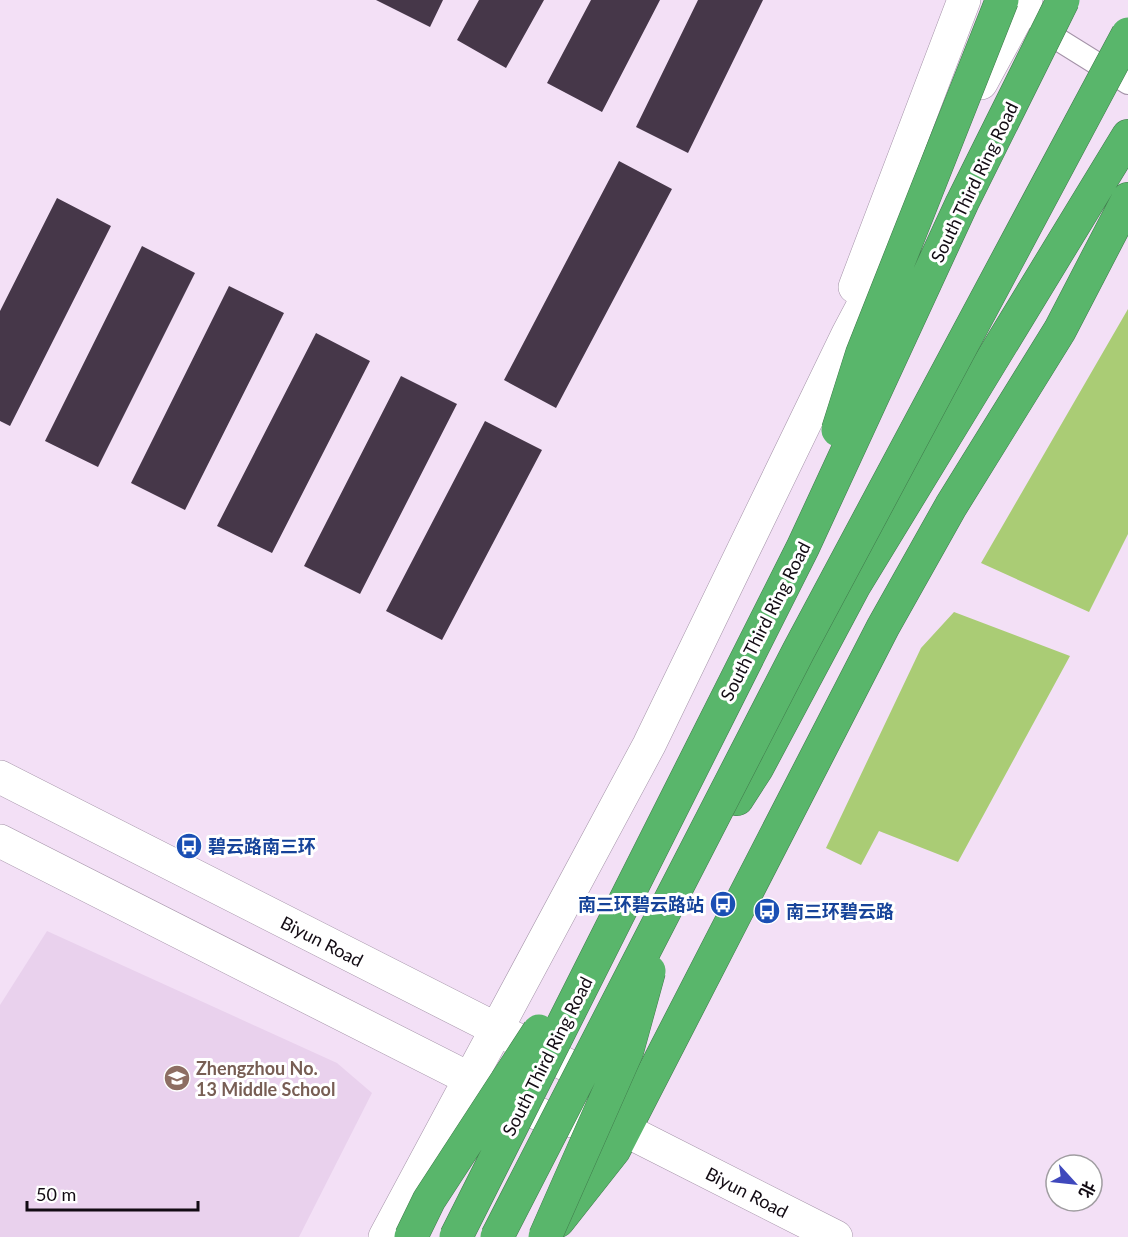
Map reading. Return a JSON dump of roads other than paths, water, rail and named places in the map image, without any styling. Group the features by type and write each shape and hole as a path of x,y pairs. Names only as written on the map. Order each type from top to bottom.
{"highway":[{"name":"South Third Ring Road","path":"456,1237 803,547 962,203 1063,0"},
{"path":"803,547 862,354 898,262 1017,1"},
{"path":"497,1237 805,639 1128,34"},
{"path":"1052,262 1128,119"},
{"path":"545,1237 627,1051 669,903 757,768 854,586 1128,136"},
{"path":"545,1237 614,1150 882,627 951,506 1060,330 1128,199"},
{"path":"411,1237 429,1200 628,894"}],"street":[{"path":"774,488 840,329 964,0"},
{"path":"385,1237 649,746 848,334 1017,1 1059,40 1128,83"},
{"name":"Biyun Road","path":"0,777 569,1066 624,1130"},
{"name":"Biyun Road","path":"0,841 543,1116 624,1130 836,1237"}],"place":[{"name":"碧云路南三环","path":"189,846"},
{"name":"南三环碧云路站","path":"723,904"},
{"name":"南三环碧云路","path":"767,911"},
{"name":"Zhengzhou No. 13 Middle School","path":"177,1078"}]}
